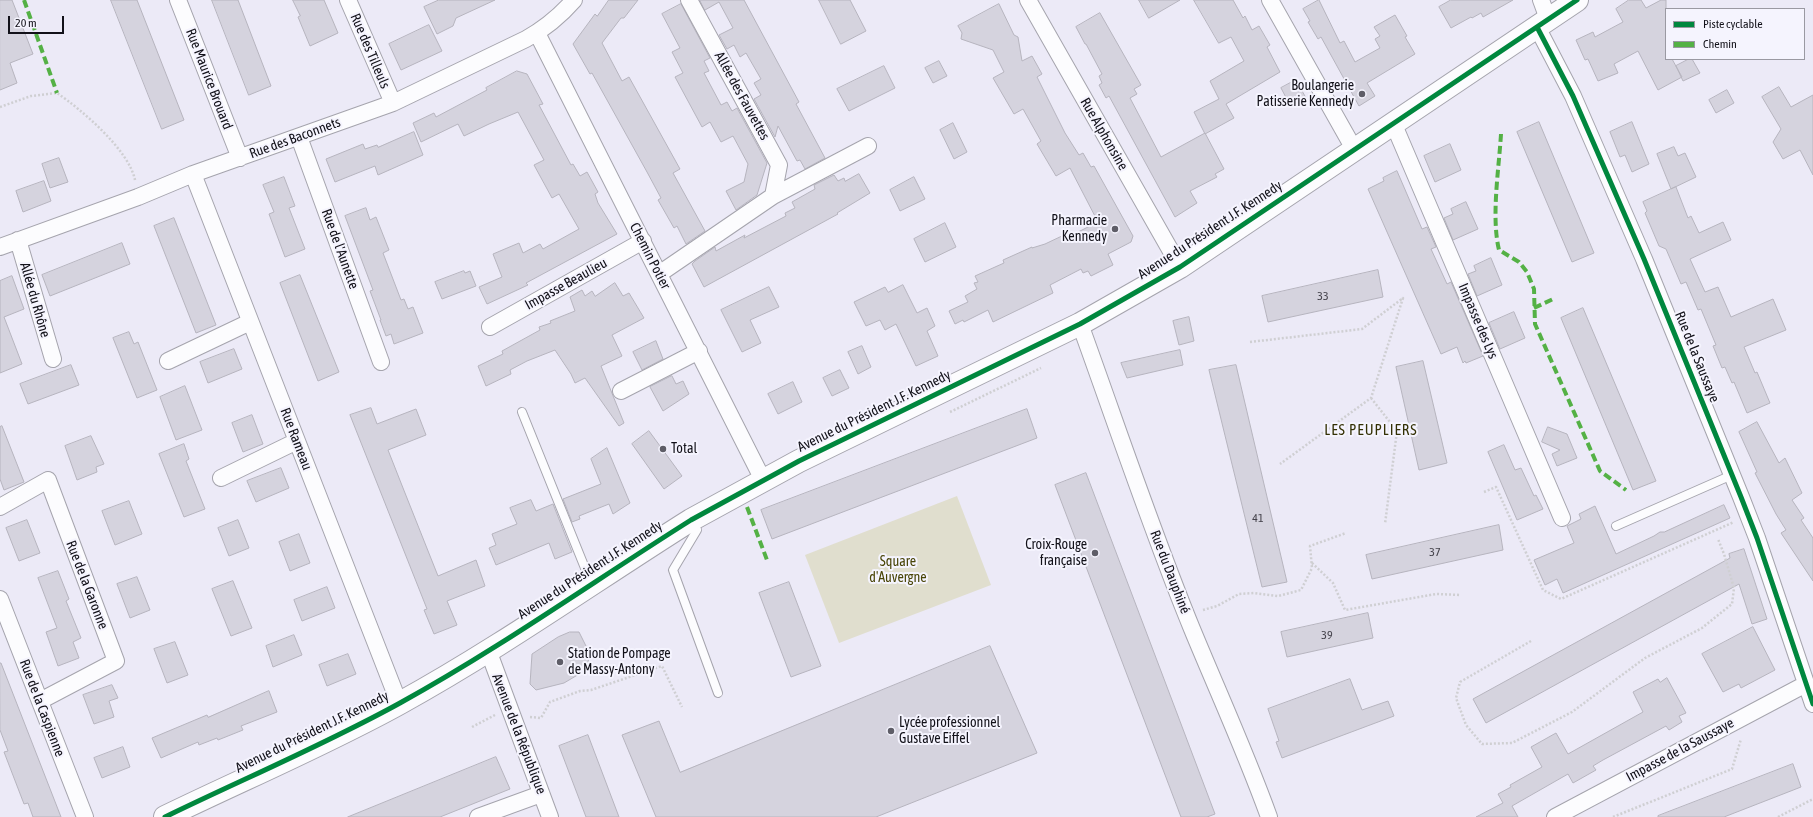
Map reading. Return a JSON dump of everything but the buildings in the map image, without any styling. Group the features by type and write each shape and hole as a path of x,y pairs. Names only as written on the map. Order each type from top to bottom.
{"street":[{"name":"Rue Maurice Brouard","path":"178,0 240,158"},
{"name":"Rue des Tilleuls","path":"348,0 393,103"},
{"name":"Rue des Baconnets","path":"0,247 138,197 193,174 393,103 537,33 563,13 574,0"},
{"name":"Allée des Fauvettes","path":"689,0 779,165 773,196"},
{"name":"Rue Alphonsine","path":"1028,0 1180,267"},
{"path":"1270,0 1354,149"},
{"name":"Avenue du Président J.F. Kennedy","path":"165,817 345,732 399,703 488,650 691,520 763,480 1080,324 1180,267 1354,149 1394,125 1542,15 1577,0"},
{"name":"Rue de la Saussaye","path":"1542,15 1579,110 1644,259 1757,538 1813,704"},
{"name":"Chemin Potier","path":"537,33 763,480"},
{"name":"Impasse des Lys","path":"1394,125 1562,518"},
{"name":"Rue de l'Aunette","path":"299,137 381,362"},
{"path":"659,274 773,196 868,146"},
{"name":"Rue Rameau","path":"193,174 399,703"},
{"name":"Allée du Rhône","path":"18,240 53,359"},
{"name":"Impasse Beaulieu","path":"490,327 643,241"},
{"path":"168,361 250,322"},
{"name":"Rue du Dauphiné","path":"1080,324 1150,520 1187,614 1232,719 1269,817"},
{"path":"621,391 699,352"},
{"path":"221,478 297,441"},
{"name":"Rue de la Garonne","path":"0,507 48,480 116,661 40,702"},
{"name":"Rue de la Caspienne","path":"0,599 85,817"},
{"name":"Avenue de la République","path":"488,650 550,817"},
{"name":"Impasse de la Saussaye","path":"1555,817 1806,684"},
{"path":"478,817 542,794"}],"lane":[{"path":"522,412 592,583"},
{"path":"1616,526 1732,476"},
{"path":"697,530 673,570 718,693"}],"path":[{"path":"0,107 31,96 57,93 73,104 99,128 118,149 134,174 138,197"},
{"path":"1250,342 1362,329 1403,298 1371,398 1280,464"},
{"path":"1371,398 1397,431 1385,524"},
{"path":"1484,492 1496,487 1543,590 1561,598 1748,516"},
{"path":"1187,614 1217,606 1239,594 1254,593 1278,596 1301,590 1312,568 1310,546 1346,533"},
{"path":"1531,642 1460,682 1456,698 1466,725 1482,744 1512,743 1572,712 1645,658 1702,628 1732,604 1734,588 1724,554 1718,540"},
{"path":"1312,563 1333,583 1345,610 1436,594 1460,595"},
{"path":"524,716 541,718 550,702 580,691 591,690 662,666 682,707"},
{"path":"1613,817 1732,769 1742,734"},
{"path":"1778,817 1813,799"}],"green space":[{"name":"Square d'Auvergne","path":"957,496 991,585 839,643 805,555"}],"marked path":[{"path":"24,0 57,93"},
{"path":"1501,134 1496,208 1499,250 1519,262 1527,272 1534,289 1535,324 1600,471 1626,490"},
{"path":"1534,308 1553,299"},
{"path":"747,507 767,560"}],"cycle path":[{"path":"165,817 313,748 400,703 474,660 691,520 799,461 1080,324 1180,267 1577,0"},
{"path":"1537,27 1573,96 1644,259 1757,538 1813,704"}],"place":[{"name":"Boulangerie Patisserie Kennedy","path":"1362,94"},
{"name":"Pharmacie Kennedy","path":"1115,229"},
{"name":"Total","path":"663,449"},
{"name":"Croix-Rouge française","path":"1095,553"},
{"name":"Station de Pompage de Massy-Antony","path":"560,662"},
{"name":"Lycée professionnel Gustave Eiffel","path":"891,731"}],"district":[{"name":"LES PEUPLIERS","path":"1371,430"}]}
